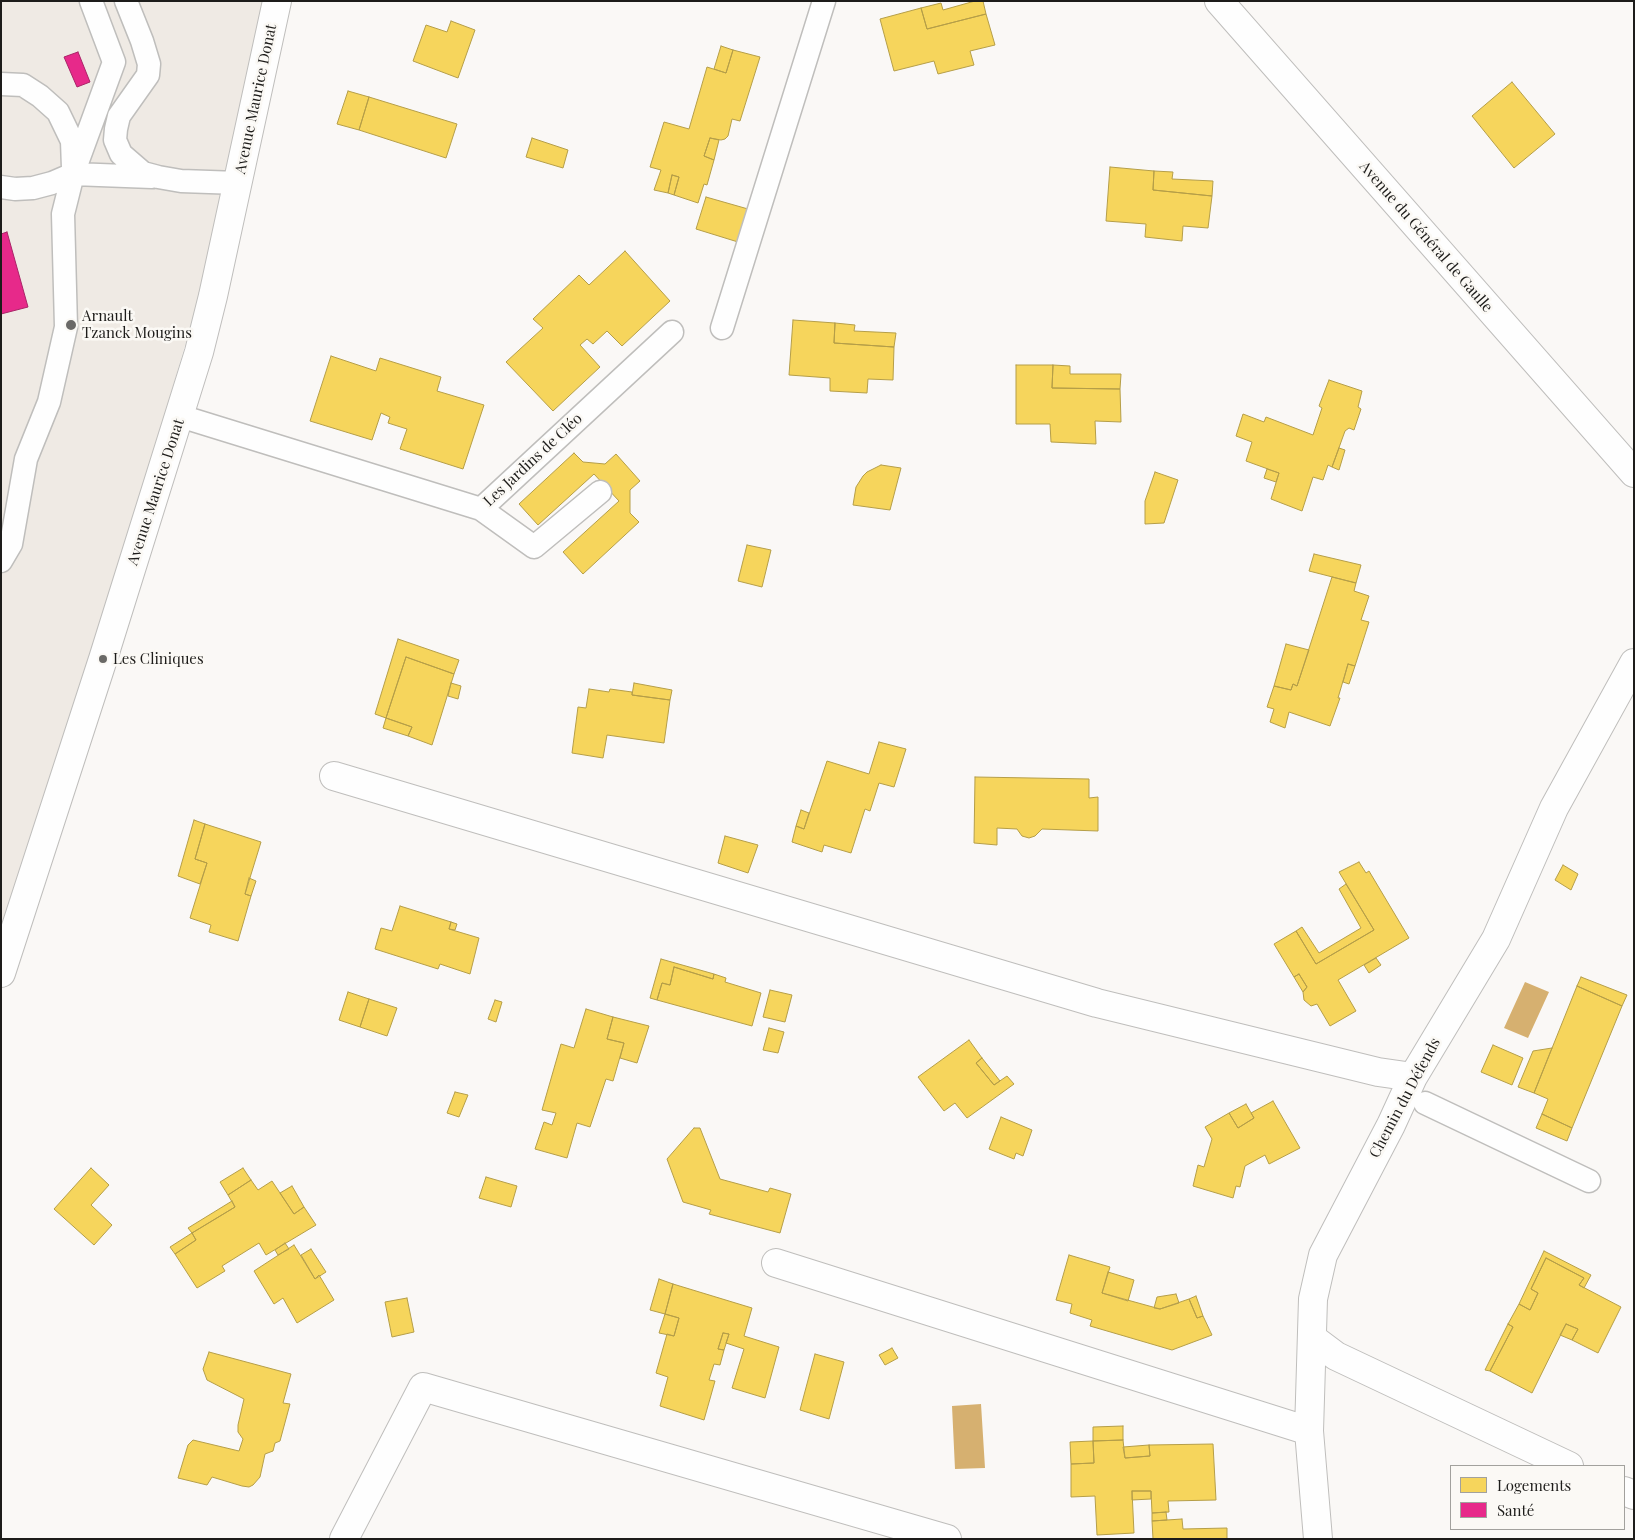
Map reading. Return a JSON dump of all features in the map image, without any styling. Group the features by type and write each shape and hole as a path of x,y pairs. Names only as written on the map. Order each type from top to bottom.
{"street":[{"name":"Avenue Maurice Donat","path":"1,973 180,416 213,296 277,1"},
{"name":"Avenue du Général de Gaulle","path":"1219,1 1634,473"},
{"name":"Chemin du Défends","path":"1318,1539 1309,1430 1313,1299 1323,1255 1391,1125 1414,1091 1496,939 1554,808 1634,663"},
{"path":"334,776 1097,1004 1378,1072 1414,1091"},
{"path":"776,1263 1309,1430"},
{"path":"1312,1338 1336,1356 1567,1465"},
{"path":"344,1539 423,1387 947,1539"}],"lane":[{"path":"1,561 10,544 26,459 49,402 66,327 62,214 73,174 114,62 92,1"},
{"path":"126,1 149,64 148,76 119,116 115,140 121,154 144,173 158,177 181,181 238,183"},
{"path":"722,328 824,1"},
{"path":"1,84 23,86 40,96 58,112 72,141 73,174"},
{"path":"1,187 15,189 33,188 52,183 73,174 158,177"},
{"name":"Les Jardins de Cléo","path":"180,416 481,509 672,332"},
{"path":"481,509 534,547 600,492"},
{"path":"1414,1091 1589,1181"}],"shaded area":[{"name":"Arnault Tzanck Mougins","path":"1,1 286,1 1,972"},
{"path":"1525,982 1549,992 1528,1038 1504,1028"},
{"path":"981,1404 985,1468 955,1469 952,1406"}],"building: Logements":[{"path":"975,1 983,1 986,14 927,29 921,8 941,3 943,10"},
{"path":"921,8 927,29 986,14 995,45 970,51 974,65 938,74 934,61 894,71 880,19"},
{"path":"451,21 475,30 458,78 413,61 426,25 447,32"},
{"path":"721,46 733,50 726,73 714,69"},
{"path":"733,50 760,57 740,121 732,119 728,136 725,139 710,138 704,156 714,160 707,185 704,184 698,203 674,195 679,177 672,175 668,193 654,190 661,170 650,167 664,122 689,129 707,67 726,73"},
{"path":"1512,82 1555,134 1514,168 1472,116"},
{"path":"348,91 369,97 359,130 337,124"},
{"path":"369,97 457,124 446,158 359,130"},
{"path":"532,138 568,150 563,168 526,157"},
{"path":"710,138 719,140 714,160 704,156"},
{"path":"1110,167 1154,171 1153,190 1212,196 1208,228 1183,226 1182,241 1145,237 1146,224 1106,221"},
{"path":"1154,171 1173,172 1172,179 1213,181 1212,196 1153,190"},
{"path":"672,175 679,177 674,195 668,193"},
{"path":"706,197 748,209 738,242 696,229"},
{"path":"625,251 670,301 622,346 607,331 593,344 587,339 580,345 600,367 553,411 506,362 543,328 533,319 579,275 589,285"},
{"path":"793,320 835,323 834,343 894,347 893,380 868,379 867,393 830,391 830,378 789,375"},
{"path":"835,323 855,325 854,331 896,333 894,347 834,343"},
{"path":"331,356 376,371 380,358 441,377 437,391 484,405 463,469 400,449 407,429 388,423 390,417 381,413 372,440 310,421"},
{"path":"1016,365 1053,365 1052,388 1120,389 1121,422 1095,421 1096,444 1051,442 1050,424 1016,424"},
{"path":"1053,365 1070,366 1070,374 1121,374 1120,389 1052,388"},
{"path":"1329,380 1362,391 1358,407 1361,409 1354,430 1349,428 1345,431 1332,467 1328,465 1323,480 1313,477 1302,511 1271,499 1279,473 1246,461 1252,442 1236,436 1243,414 1264,422 1266,417 1313,435 1322,408 1319,406"},
{"path":"1339,448 1345,450 1339,470 1332,467"},
{"path":"574,453 583,462 605,464 616,454 640,481 630,490 630,513 639,522 583,574 563,552 619,501 594,474 538,525 519,504"},
{"path":"881,465 901,468 890,510 853,505 856,487 863,476"},
{"path":"1267,469 1279,473 1276,482 1264,478"},
{"path":"1155,472 1178,480 1164,523 1145,524 1145,501"},
{"path":"747,545 771,550 762,587 738,581"},
{"path":"1314,554 1361,565 1356,583 1309,571"},
{"path":"1332,577 1356,583 1354,591 1369,596 1361,620 1369,622 1355,666 1348,664 1338,698 1340,698 1330,726 1289,712 1285,728 1270,722 1274,709 1267,707 1274,686 1291,690 1293,684 1297,686"},
{"path":"398,639 459,660 454,674 406,657 386,718 375,714"},
{"path":"1286,644 1309,650 1297,686 1293,684 1291,690 1274,686"},
{"path":"406,657 454,674 432,745 408,736 412,727 386,718"},
{"path":"1348,664 1355,666 1349,684 1343,682"},
{"path":"451,683 461,686 458,699 448,696"},
{"path":"634,683 672,690 670,700 632,695"},
{"path":"589,689 609,692 610,689 632,692 632,695 670,700 664,743 607,735 603,758 572,753 578,707 586,708"},
{"path":"386,718 412,727 408,736 383,728"},
{"path":"879,742 906,749 894,787 879,783 870,811 865,809 851,853 824,845 822,852 792,842 796,826 804,829 827,761 869,774"},
{"path":"975,777 1089,779 1089,798 1098,797 1098,831 1042,829 1035,836 1029,838 1022,836 1017,829 997,828 997,845 974,843"},
{"path":"801,810 809,813 804,829 796,826"},
{"path":"194,820 205,824 195,859 207,863 200,884 178,876"},
{"path":"205,824 261,842 245,894 251,896 238,941 209,932 211,925 190,918 207,863 195,859"},
{"path":"725,836 758,845 748,873 718,863"},
{"path":"1359,862 1366,873 1369,871 1409,938 1338,980 1356,1011 1330,1026 1317,1004 1311,1006 1304,1000 1303,992 1307,987 1299,974 1294,977 1274,944 1296,931 1316,964 1374,930 1339,872"},
{"path":"1563,865 1578,874 1571,890 1555,880"},
{"path":"249,878 256,881 251,896 245,894"},
{"path":"1346,884 1374,930 1316,964 1296,931 1302,927 1319,953 1361,928 1339,889"},
{"path":"400,906 451,922 449,929 479,938 470,974 440,964 438,969 375,949 381,928 392,931"},
{"path":"451,922 457,924 455,930 449,929"},
{"path":"1376,958 1381,965 1369,973 1364,965"},
{"path":"661,959 714,974 713,979 674,967 670,985 662,983 657,1000 650,998"},
{"path":"674,967 713,979 714,974 726,978 725,982 761,993 752,1026 657,1000 662,983 670,985"},
{"path":"1299,974 1307,987 1303,992 1294,977"},
{"path":"1581,977 1627,995 1622,1006 1577,986"},
{"path":"1577,986 1622,1006 1572,1128 1542,1114 1548,1099 1534,1093"},
{"path":"770,990 792,995 785,1022 763,1017"},
{"path":"348,992 369,999 360,1027 339,1020"},
{"path":"369,999 397,1008 387,1036 360,1027"},
{"path":"495,1000 502,1002 496,1022 488,1019"},
{"path":"586,1009 613,1017 607,1039 624,1043 613,1081 606,1079 590,1127 577,1123 567,1158 535,1149 544,1122 552,1125 556,1113 542,1110 561,1044 574,1048"},
{"path":"613,1017 649,1026 637,1063 620,1058 624,1043 607,1039"},
{"path":"769,1028 784,1032 778,1053 763,1050"},
{"path":"969,1040 982,1058 976,1063 994,1085 1007,1076 1014,1084 967,1118 955,1103 944,1111 918,1077"},
{"path":"1493,1045 1523,1058 1512,1085 1481,1072"},
{"path":"1552,1048 1534,1093 1518,1087 1533,1051"},
{"path":"982,1058 1000,1081 994,1085 976,1063"},
{"path":"455,1092 468,1095 459,1117 447,1113"},
{"path":"1273,1101 1300,1148 1269,1164 1265,1155 1245,1166 1240,1187 1236,1186 1233,1198 1193,1186 1198,1165 1204,1167 1212,1139 1205,1127 1229,1113 1238,1128 1254,1118 1251,1113"},
{"path":"1246,1104 1254,1118 1238,1128 1229,1113"},
{"path":"1542,1114 1572,1128 1567,1141 1536,1128"},
{"path":"1001,1117 1032,1130 1023,1156 1016,1153 1014,1159 989,1149"},
{"path":"694,1128 700,1128 720,1179 768,1192 770,1188 791,1194 780,1233 709,1214 711,1210 683,1202 667,1159"},
{"path":"91,1168 109,1185 91,1205 112,1225 94,1245 54,1209"},
{"path":"243,1168 251,1180 228,1195 220,1182"},
{"path":"486,1177 517,1186 511,1207 479,1198"},
{"path":"251,1180 258,1190 272,1181 294,1214 304,1207 316,1225 266,1255 259,1243 222,1266 225,1271 197,1288 175,1254 196,1240 192,1233 235,1207 228,1195"},
{"path":"292,1186 304,1207 294,1214 280,1193"},
{"path":"232,1201 235,1207 192,1233 188,1228"},
{"path":"192,1233 196,1240 175,1254 170,1247"},
{"path":"285,1243 289,1249 278,1255 275,1250"},
{"path":"294,1245 315,1279 319,1275 334,1300 297,1323 283,1298 274,1304 254,1271"},
{"path":"311,1249 326,1272 315,1279 301,1255"},
{"path":"1544,1251 1591,1275 1584,1288 1579,1285 1584,1278 1546,1258 1531,1289 1538,1293 1530,1310 1519,1304"},
{"path":"1069,1255 1110,1267 1102,1293 1160,1309 1189,1299 1197,1318 1203,1316 1212,1335 1172,1350 1090,1326 1092,1320 1070,1313 1072,1304 1056,1300"},
{"path":"1546,1258 1584,1278 1579,1285 1621,1307 1598,1353 1572,1340 1578,1329 1566,1324 1532,1393 1490,1371 1513,1327 1508,1324 1519,1304 1530,1310 1538,1293 1531,1289"},
{"path":"1108,1272 1134,1280 1128,1301 1102,1293"},
{"path":"659,1279 673,1284 665,1314 650,1310"},
{"path":"673,1284 752,1308 744,1336 779,1347 765,1398 732,1388 744,1349 726,1343 729,1334 723,1333 718,1349 724,1350 720,1365 714,1364 709,1380 715,1381 704,1420 660,1406 668,1377 656,1373 667,1334 674,1336 679,1318 665,1314"},
{"path":"1176,1294 1179,1303 1160,1309 1154,1308 1157,1297"},
{"path":"1196,1296 1203,1316 1197,1318 1189,1299"},
{"path":"407,1298 414,1332 392,1337 385,1302"},
{"path":"665,1314 679,1318 674,1336 659,1333"},
{"path":"1508,1324 1513,1327 1490,1371 1485,1370"},
{"path":"1566,1324 1578,1329 1572,1340 1560,1335"},
{"path":"723,1333 729,1334 724,1350 718,1349"},
{"path":"892,1348 898,1358 885,1365 879,1355"},
{"path":"209,1352 291,1374 283,1403 290,1404 280,1441 275,1443 273,1451 265,1454 260,1477 249,1487 212,1477 207,1485 178,1478 188,1445 193,1440 239,1451 243,1439 238,1432 238,1425 244,1399 207,1380 203,1369"},
{"path":"815,1354 844,1362 829,1419 800,1410"},
{"path":"1123,1426 1123,1440 1093,1441 1093,1427"},
{"path":"1123,1440 1125,1458 1150,1456 1149,1445 1213,1444 1216,1500 1168,1501 1169,1512 1152,1513 1151,1491 1132,1491 1134,1533 1097,1535 1095,1496 1071,1497 1071,1464 1094,1463 1093,1441"},
{"path":"1093,1441 1094,1463 1071,1464 1070,1442"},
{"path":"1149,1445 1150,1456 1125,1458 1123,1447"},
{"path":"1132,1491 1151,1491 1151,1499 1132,1500"},
{"path":"1166,1512 1167,1520 1152,1521 1152,1513"},
{"path":"1182,1519 1183,1529 1227,1528 1227,1539 1153,1539 1152,1521"}],"building: Santé":[{"path":"78,52 90,82 77,87 64,57"},
{"path":"7,232 28,307 1,314 1,234"}],"place":[{"name":"Arnault Tzanck Mougins","path":"71,325"},
{"name":"Les Cliniques","path":"103,659"}]}
